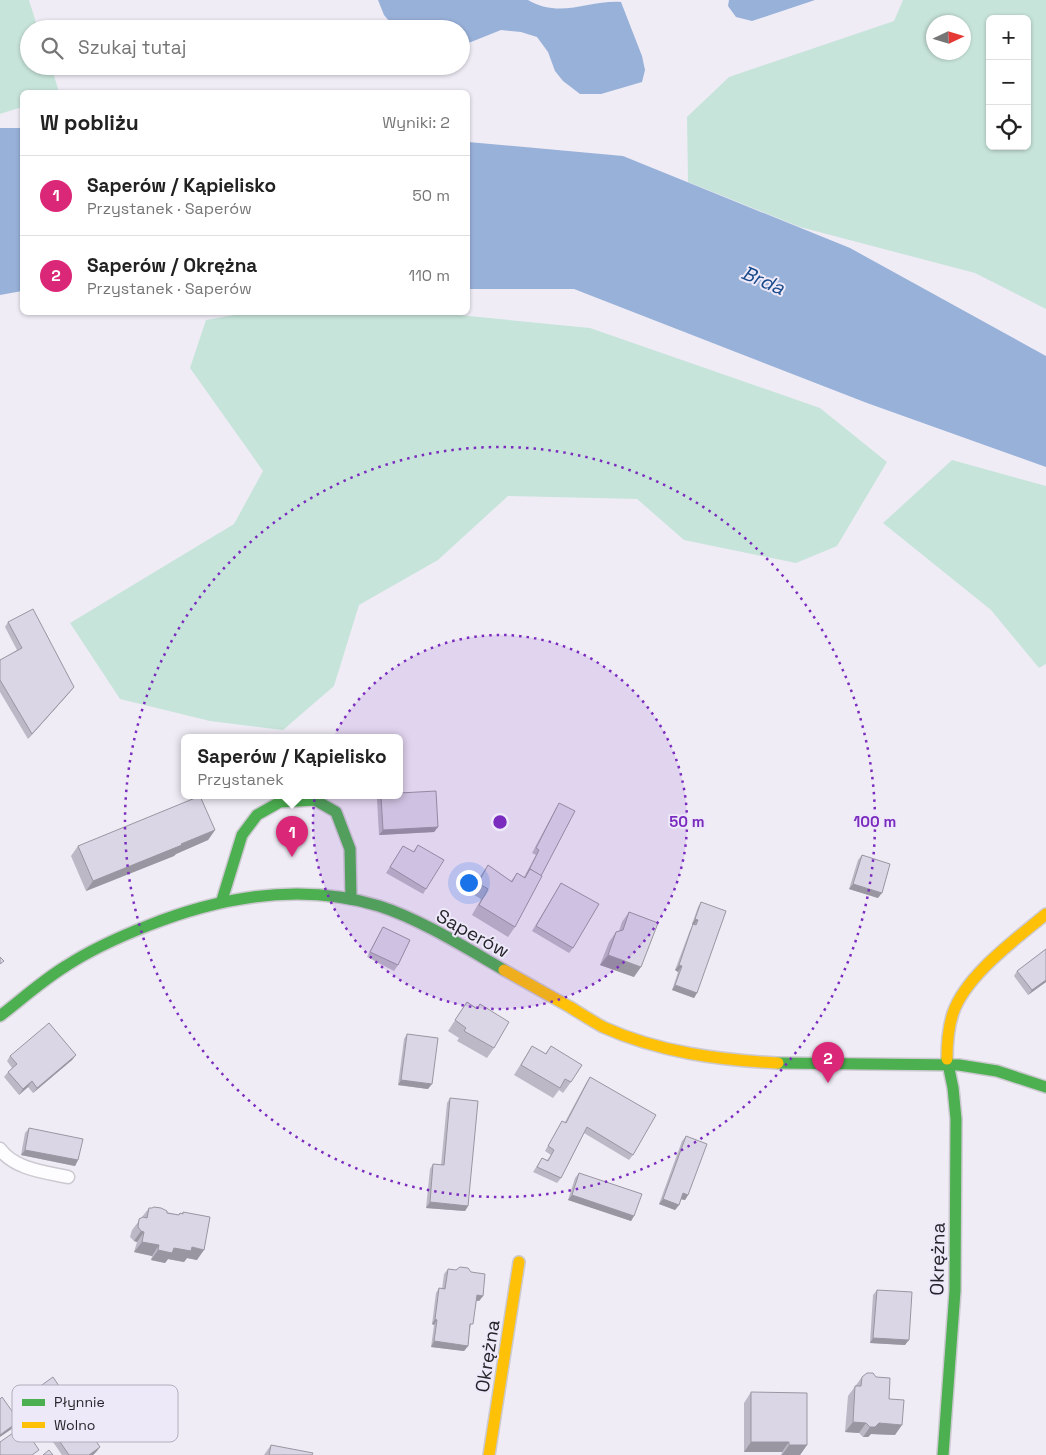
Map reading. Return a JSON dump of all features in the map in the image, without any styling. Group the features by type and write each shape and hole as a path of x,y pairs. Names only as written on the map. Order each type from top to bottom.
{"street":[{"path":"222,900 242,836 257,815 280,802 315,800 336,812 350,849 351,899"},
{"name":"Saperów","path":"0,1016 60,969 89,952 157,921 191,909 238,897 309,894 351,899 380,906 408,918 602,1026 626,1037 652,1045 679,1052 740,1060 846,1064 947,1064 980,1068 1011,1075 1046,1087"},
{"name":"Okrężna","path":"943,1455 955,1291 956,1119 953,1088 947,1064 947,1037 953,1012 970,983 991,960 1046,914"},
{"name":"Okrężna","path":"489,1455 519,1262"}],"lane":[{"path":"0,1149 5,1157 27,1168 68,1177"}],"green space":[{"path":"0,0 29,0 35,20 20,20 20,75 54,75 58,90 20,90 20,108 0,114"},
{"path":"903,0 1046,0 1046,309 975,273 800,227 688,182 687,117 729,77 894,21"},
{"path":"235,315 458,315 590,328 820,408 887,462 837,546 796,563 684,540 637,499 508,496 438,560 359,605 334,686 283,730 210,721 120,699 70,623 234,524 263,471 190,368 206,320"},
{"path":"952,460 1046,486 1046,664 1039,668 991,610 883,523"}],"water":[{"path":"378,0 528,0 552,8 621,2 642,56 645,70 642,82 601,94 580,94 563,81 555,71 548,52 537,37 521,32 501,30 470,42 470,20 388,20 384,15"},
{"path":"729,0 815,0 752,21 736,17 728,6"},
{"path":"0,128 20,128 20,291 0,295"},
{"name":"Brda","path":"470,142 623,156 850,248 1046,356 1046,467 867,403 574,289 470,289"}],"building":[{"path":"33,609 74,687 32,734 0,680 0,660 22,648 8,622"},
{"path":"436,791 438,827 383,830 381,799 403,799 403,793"},
{"path":"193,799 201,799 215,830 93,881 78,846"},
{"path":"559,803 575,811 541,876 530,869 527,874 539,850 536,848"},
{"path":"418,845 444,860 426,889 390,867 403,846 414,852"},
{"path":"862,855 890,864 882,893 853,884"},
{"path":"488,865 512,882 517,873 525,878 530,869 542,876 515,927 479,905 488,889 478,883"},
{"path":"561,883 599,904 573,948 536,926"},
{"path":"701,902 726,911 697,993 675,985 682,966 679,965 693,924 696,925 698,920 695,919"},
{"path":"629,912 658,923 641,967 608,955 616,932 623,930"},
{"path":"383,927 410,940 398,965 370,952"},
{"path":"1046,949 1046,980 1032,990 1017,971"},
{"path":"467,1002 477,1009 480,1004 509,1022 494,1048 464,1031 466,1028 455,1020"},
{"path":"49,1023 76,1055 37,1088 32,1081 23,1089 8,1072 17,1064 10,1056"},
{"path":"407,1034 438,1038 432,1084 401,1080"},
{"path":"532,1046 546,1054 551,1046 582,1065 571,1082 565,1079 560,1088 521,1065"},
{"path":"590,1077 656,1115 633,1155 587,1127 561,1178 537,1167 542,1158 548,1161 554,1150 548,1146 562,1121 566,1123"},
{"path":"450,1098 478,1101 468,1206 430,1202 433,1164 444,1165"},
{"path":"29,1128 83,1139 78,1160 25,1150"},
{"path":"686,1136 707,1144 688,1195 683,1193 679,1205 663,1199"},
{"path":"579,1173 642,1194 634,1216 572,1195"},
{"path":"149,1208 161,1208 167,1211 167,1213 179,1215 180,1213 183,1214 183,1212 210,1217 204,1250 192,1247 191,1251 174,1248 172,1253 158,1250 159,1245 142,1242 144,1232 138,1227 139,1219 147,1218"},
{"path":"460,1267 468,1268 471,1272 485,1274 483,1296 477,1295 473,1324 470,1324 468,1346 434,1341 439,1288 445,1289 448,1269 456,1270"},
{"path":"877,1290 912,1292 909,1340 873,1338"},
{"path":"867,1373 873,1373 876,1377 890,1378 889,1399 904,1400 902,1425 879,1423 875,1427 870,1427 866,1423 853,1422 855,1386 861,1386 862,1377"},
{"path":"53,1377 58,1385 42,1385"},
{"path":"751,1392 807,1393 807,1445 789,1445 789,1442 751,1442"},
{"path":"2,1397 12,1411 12,1426 0,1435 0,1399"},
{"path":"12,1434 12,1442 34,1442 39,1450 32,1455 0,1455 0,1442"},
{"path":"60,1442 97,1442 100,1447 89,1455 69,1455"},
{"path":"271,1445 313,1453 312,1455 269,1455"},
{"path":"49,1450 53,1455 43,1455"}],"traffic: fast":[{"path":"222,900 242,835 257,815 280,802 315,800 336,812 350,849 351,899"},
{"path":"0,1016 57,971 116,939 147,926 204,907 262,896 320,895 350,899 379,906 427,926 504,970"},
{"path":"943,1455 955,1291 956,1119 953,1088 947,1059"},
{"path":"778,1063 959,1065 997,1071 1046,1087"}],"traffic: slow":[{"path":"947,1059 951,1019 959,999 993,959 1046,914"},
{"path":"504,970 603,1027 624,1036 667,1049 711,1057 778,1063"},
{"path":"489,1455 519,1262"}],"place":[{"name":"Saperów / Kąpielisko","path":"292,857"},
{"name":"Saperów / Okrężna","path":"828,1083"}]}
